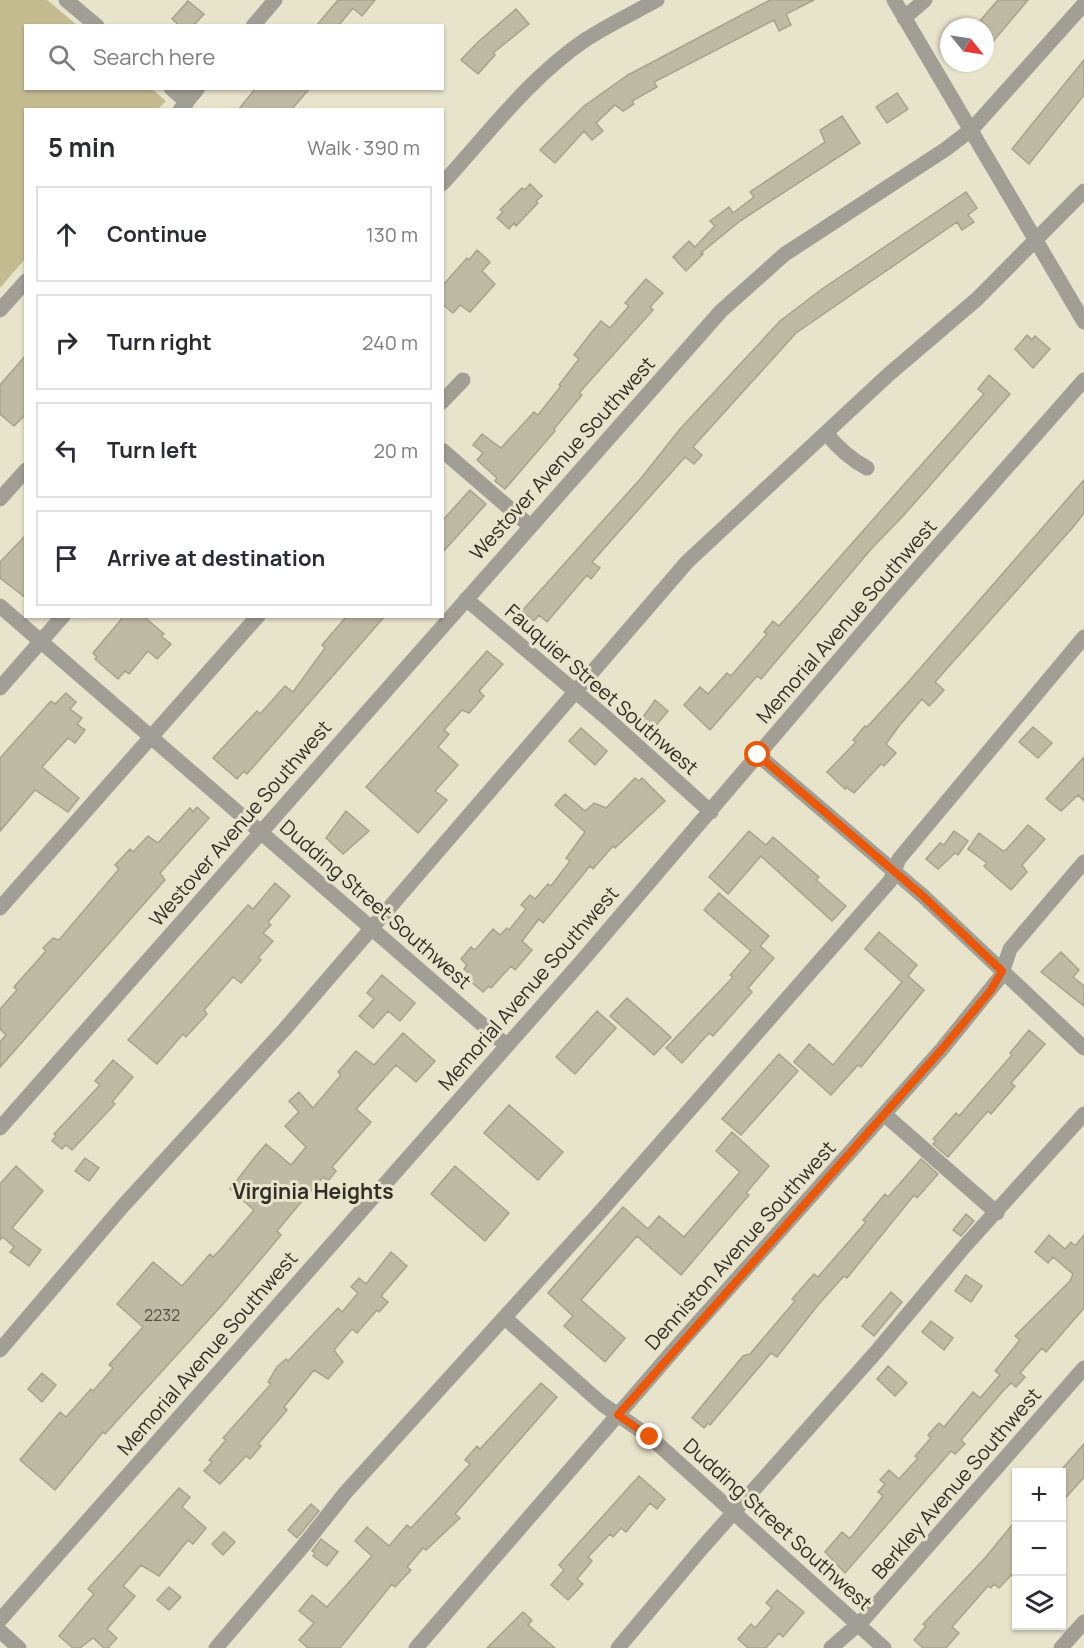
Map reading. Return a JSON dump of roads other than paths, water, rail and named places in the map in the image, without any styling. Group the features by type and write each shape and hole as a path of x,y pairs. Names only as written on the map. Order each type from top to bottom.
{"street":[{"path":"66,0 95,24"},
{"path":"255,24 275,0"},
{"path":"444,182 544,74 584,41 657,0"},
{"path":"894,0 1084,322"},
{"path":"904,18 925,0"},
{"name":"Westover Avenue Southwest","path":"0,1128 721,311 785,254 946,150 972,129 1084,4"},
{"path":"172,90 183,106 196,90"},
{"path":"0,1350 122,1208 284,1030 474,806 560,712 575,691 687,562 826,433 977,298 1084,191"},
{"path":"0,310 24,283"},
{"path":"444,400 463,380"},
{"name":"Memorial Avenue Southwest","path":"0,1620 711,812 896,592 1084,380"},
{"path":"826,433 855,462 867,468"},
{"path":"444,452 530,526"},
{"path":"0,499 24,472"},
{"name":"Fauquier Street Southwest","path":"466,599 575,691 711,812"},
{"name":"Dudding Street Southwest","path":"0,606 506,1045"},
{"path":"0,688 61,618"},
{"path":"0,908 256,618"},
{"path":"216,1648 346,1492 505,1318 890,881 900,859 1084,637"},
{"path":"758,755 894,871 1083,1043"},
{"name":"Denniston Avenue Southwest","path":"416,1648 956,1032 991,990 1002,971 1010,949 1084,862"},
{"path":"884,1114 997,1213"},
{"path":"618,1648 877,1351 964,1247 1084,1114"},
{"name":"Dudding Street Southwest","path":"505,1318 602,1404 650,1437 884,1648"},
{"name":"Berkley Avenue Southwest","path":"831,1648 859,1624 1084,1368"},
{"path":"1061,1648 1084,1622"},
{"path":"0,1631 18,1648"}],"district":[{"name":"Virginia Heights","path":"313,1191"}]}
